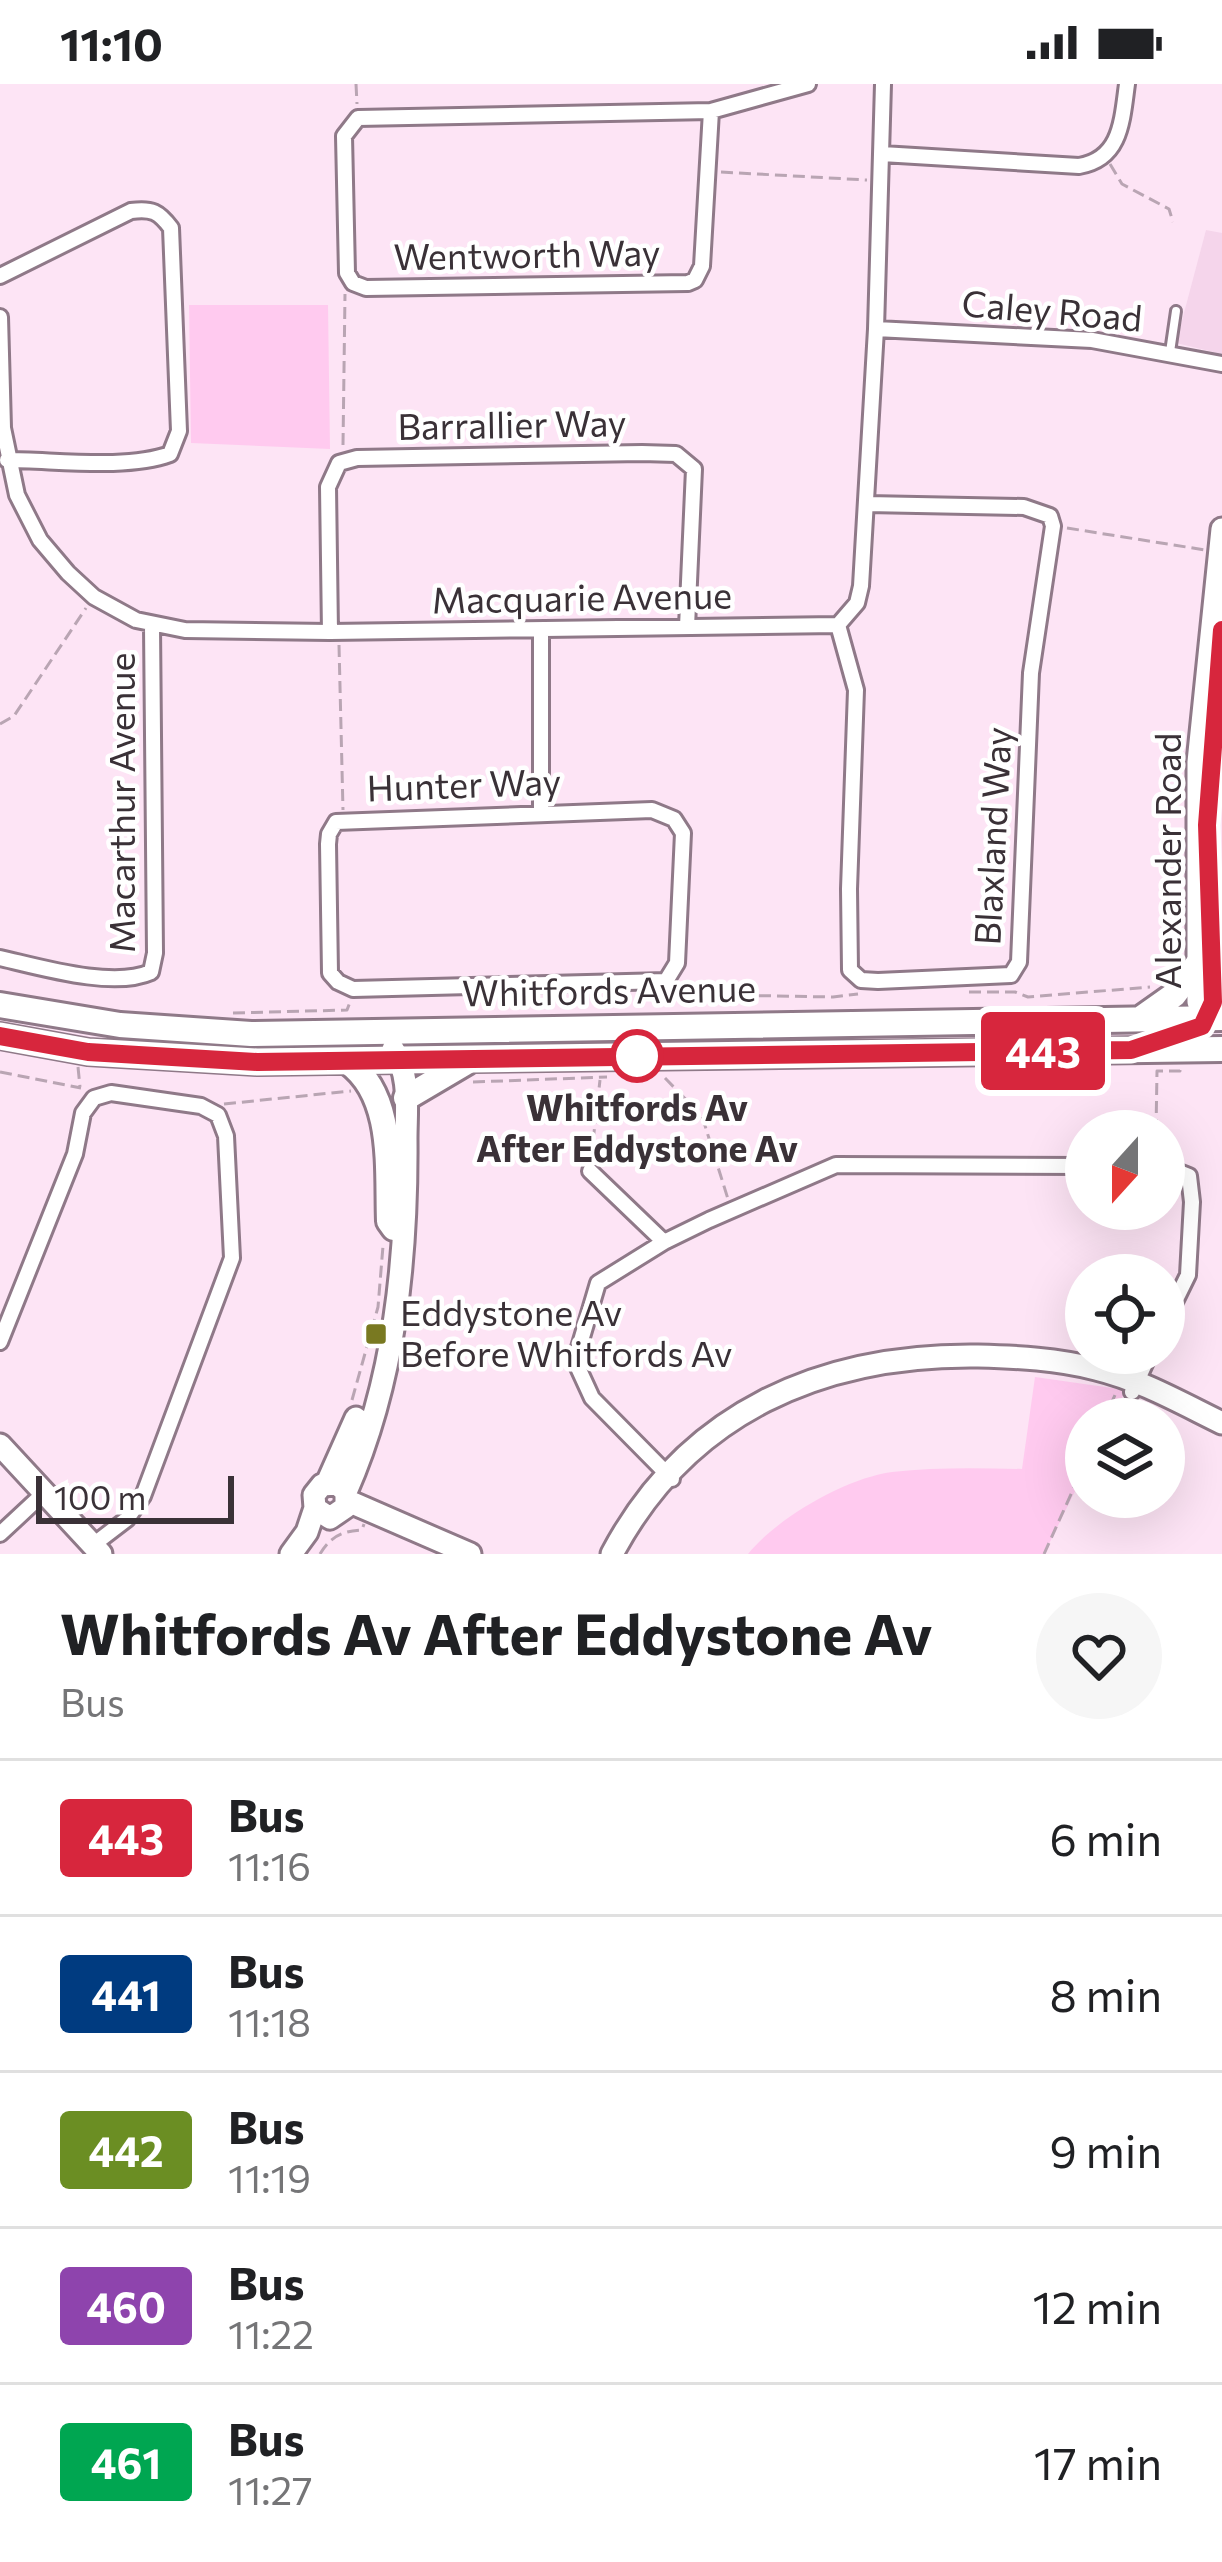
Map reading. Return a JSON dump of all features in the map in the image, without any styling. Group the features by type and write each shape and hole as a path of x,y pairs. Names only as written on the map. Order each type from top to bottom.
{"main road":[{"path":"1140,1019 1174,994 1199,962"},
{"name":"Whitfords Avenue","path":"0,1005 68,1019 216,1034 1140,1019 1217,1023"},
{"path":"1131,1050 1217,1023"},
{"name":"Whitfords Avenue","path":"0,1036 88,1052 168,1059 399,1059 471,1070 1222,1048"},
{"path":"348,1062 364,1073 384,1127 388,1236"},
{"path":"406,1098 471,1070"}],"street":[{"path":"358,118 711,111 808,84"},
{"path":"838,625 857,603 861,586 876,329 883,84"},
{"path":"882,154 1079,166 1106,157 1115,140 1127,84"},
{"name":"Wentworth Way","path":"358,118 344,136 347,273 353,284 688,283 702,266 711,111"},
{"path":"0,276 130,211 147,208 160,213 171,228 179,431 170,454 123,461 8,460"},
{"name":"Macquarie Avenue","path":"0,317 8,460 17,495 40,540 94,596 152,626 335,632 838,625"},
{"name":"Caley Road","path":"876,329 1092,340 1222,364"},
{"name":"Barrallier Way","path":"344,461 676,454 694,469 687,627"},
{"path":"335,632 328,487 332,472 344,461"},
{"path":"867,504 1024,507 1050,516 1053,526"},
{"name":"Blaxland Way","path":"838,625 856,690 850,970 861,980 878,981 1011,975 1019,962 1031,673 1053,526"},
{"name":"Alexander Road","path":"1217,1023 1207,825 1222,529"},
{"name":"Macarthur Avenue","path":"0,958 135,979 151,971 155,953 152,626"},
{"name":"Alexander Road","path":"1217,1023 1198,1002 1198,762 1212,718 1222,629"},
{"path":"541,630 541,812"},
{"name":"Hunter Way","path":"652,810 674,819 683,832 677,963 666,981 377,989 338,982 330,973 328,834 344,819 652,810"},
{"path":"291,1554 335,1503 347,1443 378,1348 389,1292 392,1080 399,1059 422,1034 440,1029"},
{"path":"308,1554 335,1503 376,1398 400,1295 407,1221 406,1098 399,1059 379,1032"},
{"path":"0,1342 75,1154 83,1113 99,1096 111,1093 201,1106 218,1115 226,1136 232,1258 143,1496 97,1549 0,1445"},
{"path":"671,1479 592,1398 575,1361 598,1283 664,1242 836,1166 1065,1166"},
{"path":"590,1171 664,1242"},
{"path":"1185,1174 1192,1202 1185,1281"},
{"path":"611,1554 671,1479 763,1414 800,1395 866,1377 928,1368 1046,1371 1129,1387 1222,1423"},
{"path":"1129,1387 1137,1374"},
{"path":"1129,1387 1222,1437"},
{"path":"626,1554 671,1479"},
{"path":"0,1534 45,1492"},
{"path":"335,1503 441,1554"},
{"path":"367,1517 470,1554"}],"lane":[{"path":"1170,352 1176,311"}],"path":[{"path":"356,84 358,118"},
{"path":"1106,157 1122,184 1169,208 1173,222"},
{"path":"710,171 881,181"},
{"path":"344,461 342,297 353,284"},
{"path":"1053,526 1208,550"},
{"path":"0,724 10,721 94,596"},
{"path":"335,632 344,819"},
{"path":"968,992 1015,992 1028,997 1169,985 1174,994"},
{"path":"667,994 832,997 873,992"},
{"path":"222,1013 347,1010 350,1000"},
{"path":"656,1067 702,1116 731,1210"},
{"path":"471,1070 601,1078 590,1171"},
{"path":"0,1072 99,1096"},
{"path":"212,1112 229,1102 360,1093"},
{"path":"353,1397 378,1307 388,1236"},
{"path":"1120,1398 1129,1387"},
{"path":"1045,1554 1065,1509"},
{"path":"320,1554 327,1542 345,1531 362,1530 367,1517"}],"shaded area":[{"path":"1206,230 1222,233 1222,354 1176,343"},
{"path":"189,305 328,305 330,449 191,443"},
{"path":"1035,1377 1126,1390 1122,1398 1065,1398 1065,1512 1044,1554 748,1554 794,1514 854,1482 924,1469 1022,1469"}],"bus line":[{"name":"443","path":"0,1036 88,1052 168,1059 348,1062 1131,1050 1196,1030 1213,1002 1207,825 1222,630"}],"place":[{"name":"Whitfords Av After Eddystone Av","path":"637,1056"},
{"name":"Eddystone Av Before Whitfords Av","path":"376,1334"}]}
